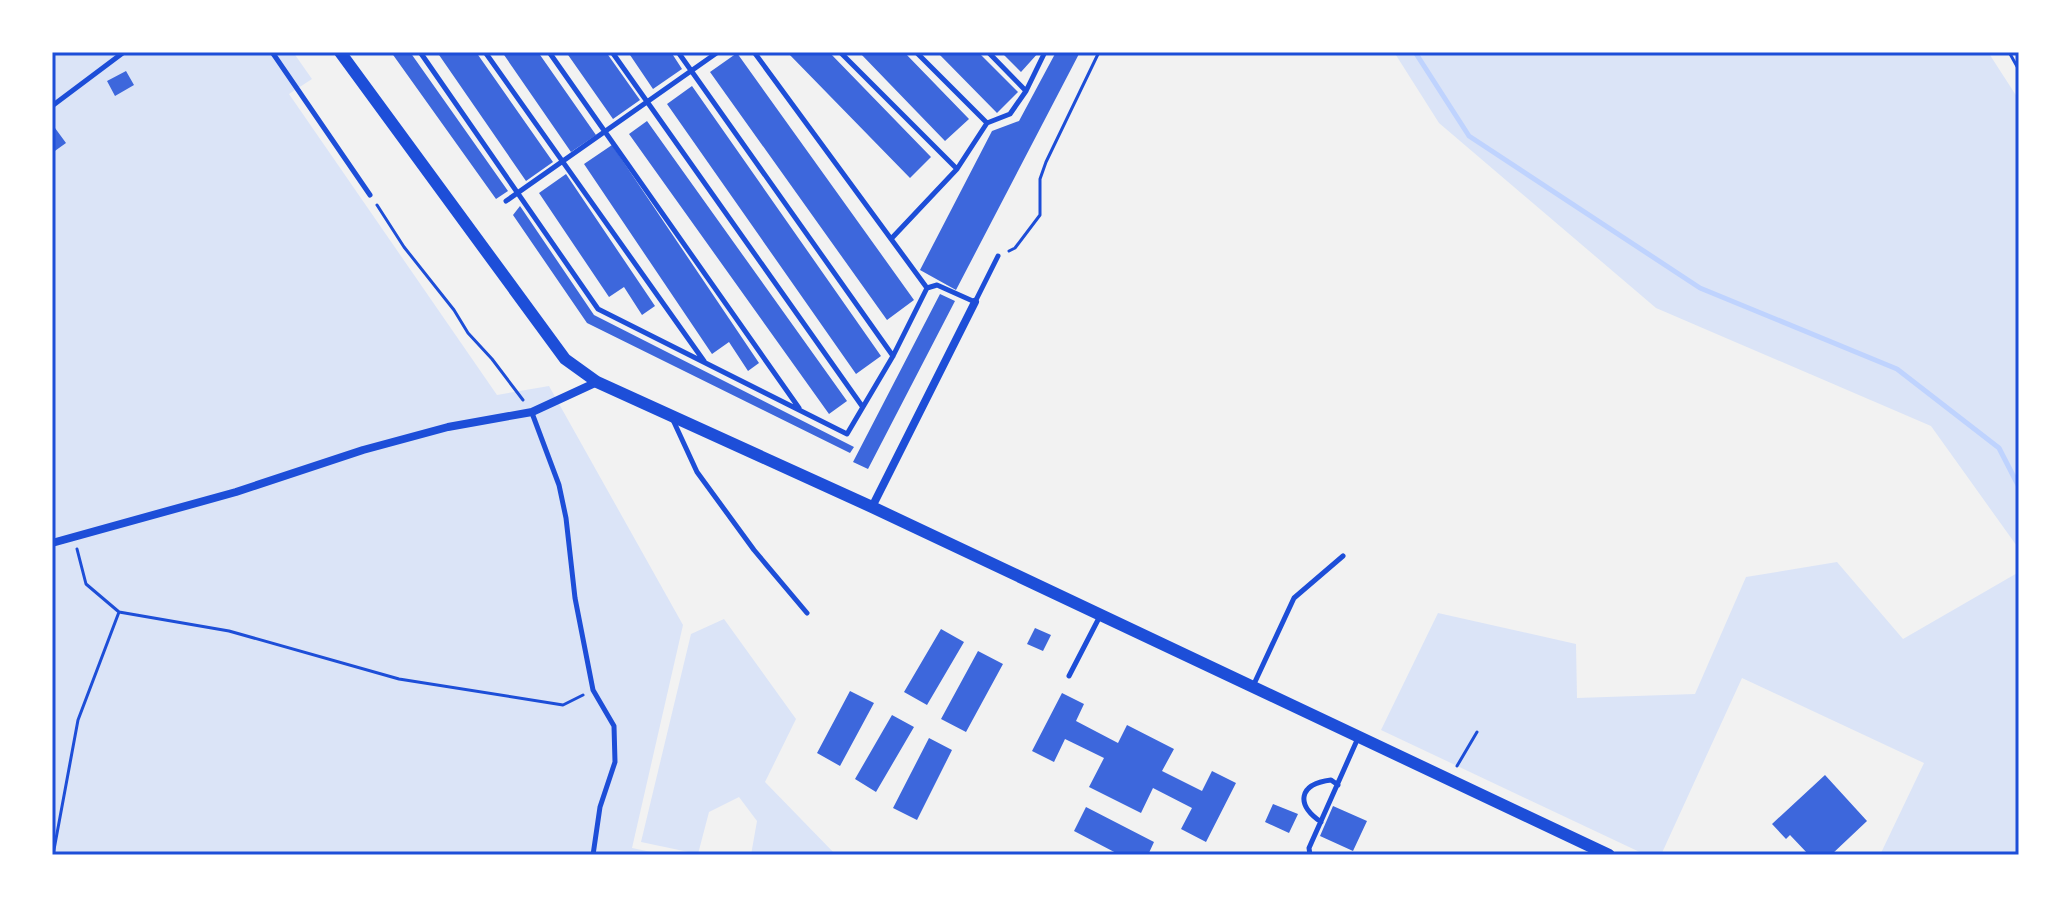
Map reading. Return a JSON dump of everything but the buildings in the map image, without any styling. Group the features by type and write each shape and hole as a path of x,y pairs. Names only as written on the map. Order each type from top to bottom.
{"street":[{"path":"340,52 565,359 597,382 872,507 1609,855"},
{"path":"872,507 975,302"},
{"path":"52,543 236,492 363,450 448,427 532,412 597,382"}],"lane":[{"path":"52,106 124,52"},
{"path":"272,52 370,195"},
{"path":"420,52 598,309 847,434 893,356 927,288 937,285 975,302 998,256"},
{"path":"485,52 704,362"},
{"path":"549,52 799,409"},
{"path":"612,52 862,406"},
{"path":"678,52 893,356"},
{"path":"506,201 718,52"},
{"path":"754,52 927,288"},
{"path":"840,52 957,169"},
{"path":"916,52 987,123"},
{"path":"988,52 1026,91"},
{"path":"891,239 957,169 987,123 1010,114 1026,91 1045,52"},
{"path":"532,412 559,485 575,598 593,690 614,726 615,762 600,807 593,855"},
{"path":"671,416 697,472 754,550 807,613"},
{"path":"1253,687 1294,598 1343,556"},
{"path":"1069,676 1101,615"},
{"path":"1310,855 1309,848 1359,737"},
{"path":"1321,822 1308,813 1305,791 1313,783 1331,780 1338,785"}],"path":[{"path":"998,256 1015,248 1040,215 1040,179 1046,162 1099,52"},
{"path":"2009,52 2019,70"},
{"path":"370,195 468,333 532,412"},
{"path":"74,537 86,584 119,612 229,631 399,679 563,705 593,690"},
{"path":"53,855 78,720 119,612"},
{"path":"1449,779 1477,732"}],"shaded area":[{"path":"52,52 293,52 312,79 289,94 497,395 549,386 683,625 632,848 666,855 52,855"},
{"path":"1394,52 1988,52 2019,100 2019,549 1931,426 1656,308 1439,123"},
{"path":"1837,562 1903,639 2019,572 2019,855 1880,855 1924,763 1742,678 1661,855 1646,855 1381,730 1438,613 1576,644 1577,698 1695,694 1746,577"},
{"path":"724,619 796,719 765,782 836,855 751,855 757,821 739,797 709,812 698,854 641,842 691,634"}],"waterway":[{"path":"1415,52 1469,136 1700,288 1897,369 1999,448 2019,487"}]}
